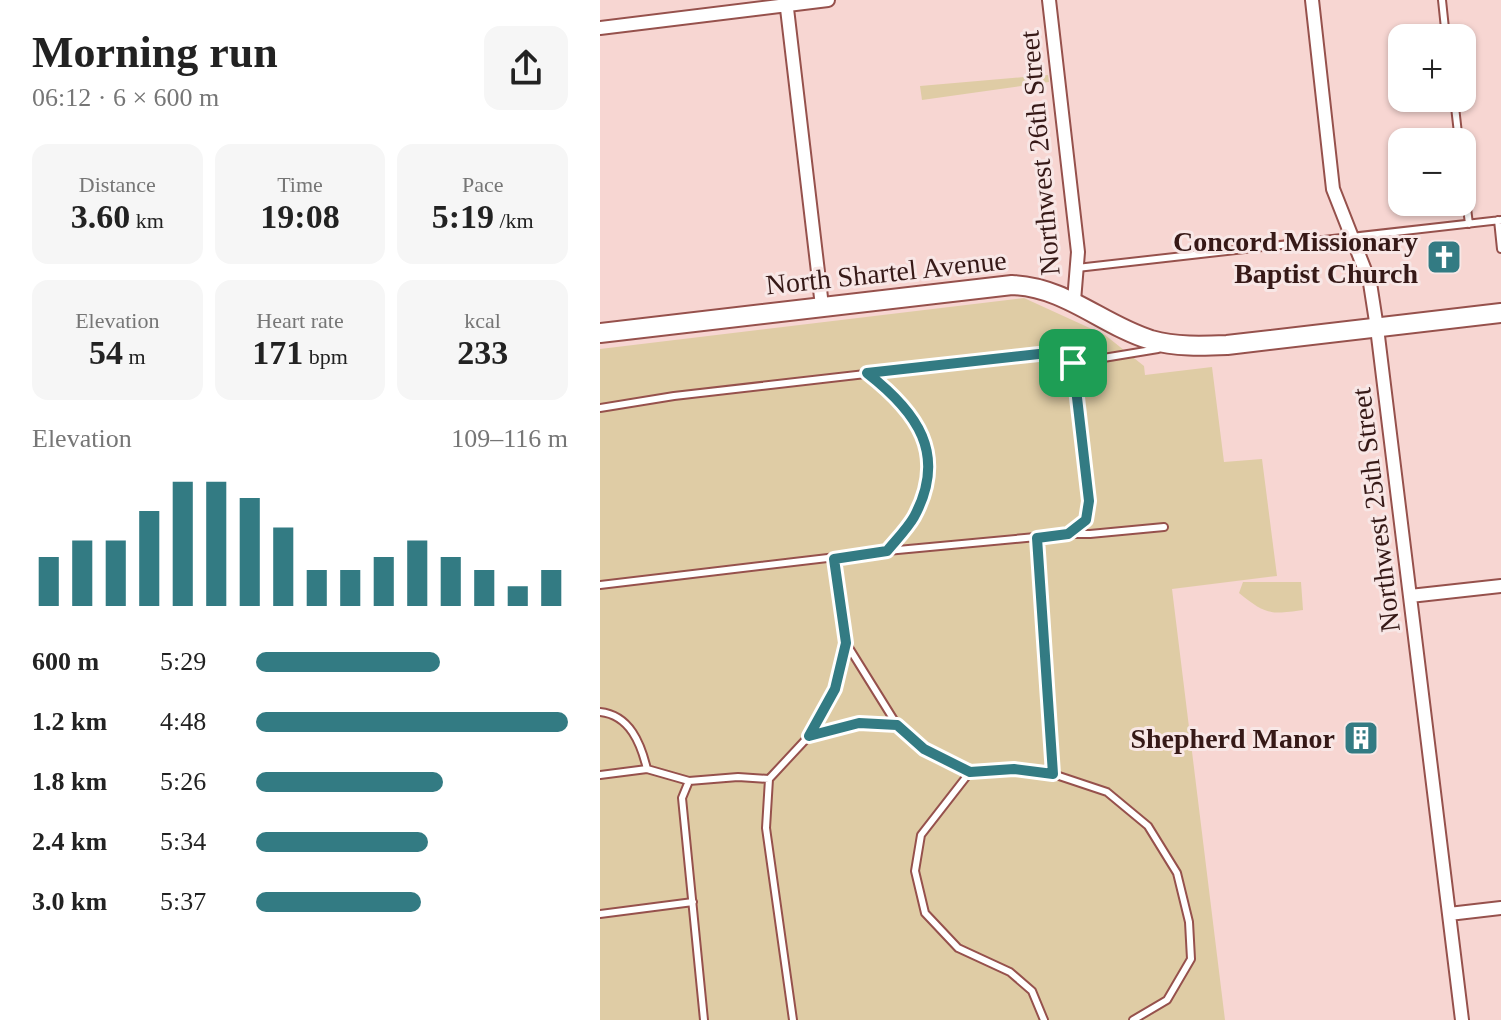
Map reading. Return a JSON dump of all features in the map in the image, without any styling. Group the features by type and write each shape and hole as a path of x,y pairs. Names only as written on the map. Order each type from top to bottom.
{"street":[{"path":"600,28 786,2 828,0"},
{"name":"Northwest 26th Street","path":"1049,0 1078,252 1074,301"},
{"name":"Northwest 25th Street","path":"1312,0 1333,189 1370,283 1377,328 1462,1020"},
{"path":"786,2 822,306"},
{"name":"North Shartel Avenue","path":"600,333 1012,285 1049,290 1137,335 1173,344 1227,345 1501,313"},
{"path":"1410,596 1501,586"},
{"path":"1449,914 1501,908"}],"lane":[{"path":"1442,0 1445,24"},
{"path":"1468,216 1469,224"},
{"path":"1077,268 1499,220 1501,249"},
{"path":"600,408 674,396 1048,353 1073,363 1144,353 1173,344"},
{"path":"1068,534 1086,520 1089,501 1073,363"},
{"path":"867,373 895,395 916,421 927,454 929,480 914,518 887,551"},
{"path":"600,585 887,551 1164,527"},
{"path":"1037,538 1053,774"},
{"path":"793,1020 766,828 769,779 809,736 835,689 846,643 834,559"},
{"path":"846,643 897,725 924,749 970,772 1014,769 1053,774 1107,792 1148,826 1177,873 1189,922 1191,959 1167,1000 1133,1020"},
{"path":"600,712 608,713 628,726 640,742 647,769"},
{"path":"809,736 859,723 897,725"},
{"path":"600,775 647,769 689,781 738,777 769,779"},
{"path":"970,772 921,835 915,871 925,913 958,948 1010,972 1032,991 1044,1020"},
{"path":"689,781 682,798 704,1020"},
{"path":"600,914 693,902"}],"shaded area":[{"path":"1048,75 1049,82 922,100 920,86"},
{"path":"1024,298 1105,335 1144,366 1145,375 1212,367 1224,462 1262,459 1277,576 1172,589 1225,1020 600,1020 600,349"},
{"path":"1243,582 1301,582 1303,610 1275,612 1262,609 1239,593"}],"place":[{"name":"Concord Missionary Baptist Church","path":"1444,257"},
{"name":"Shepherd Manor","path":"1361,738"}],"route":[{"path":"1048,353 1073,363 1089,501 1086,520 1068,534 1037,538 1053,774 1014,769 970,772 924,749 897,725 859,723 809,736 835,689 846,643 834,559 887,551 914,518 929,480 927,454 916,421 895,395 867,373 1048,353"}]}
